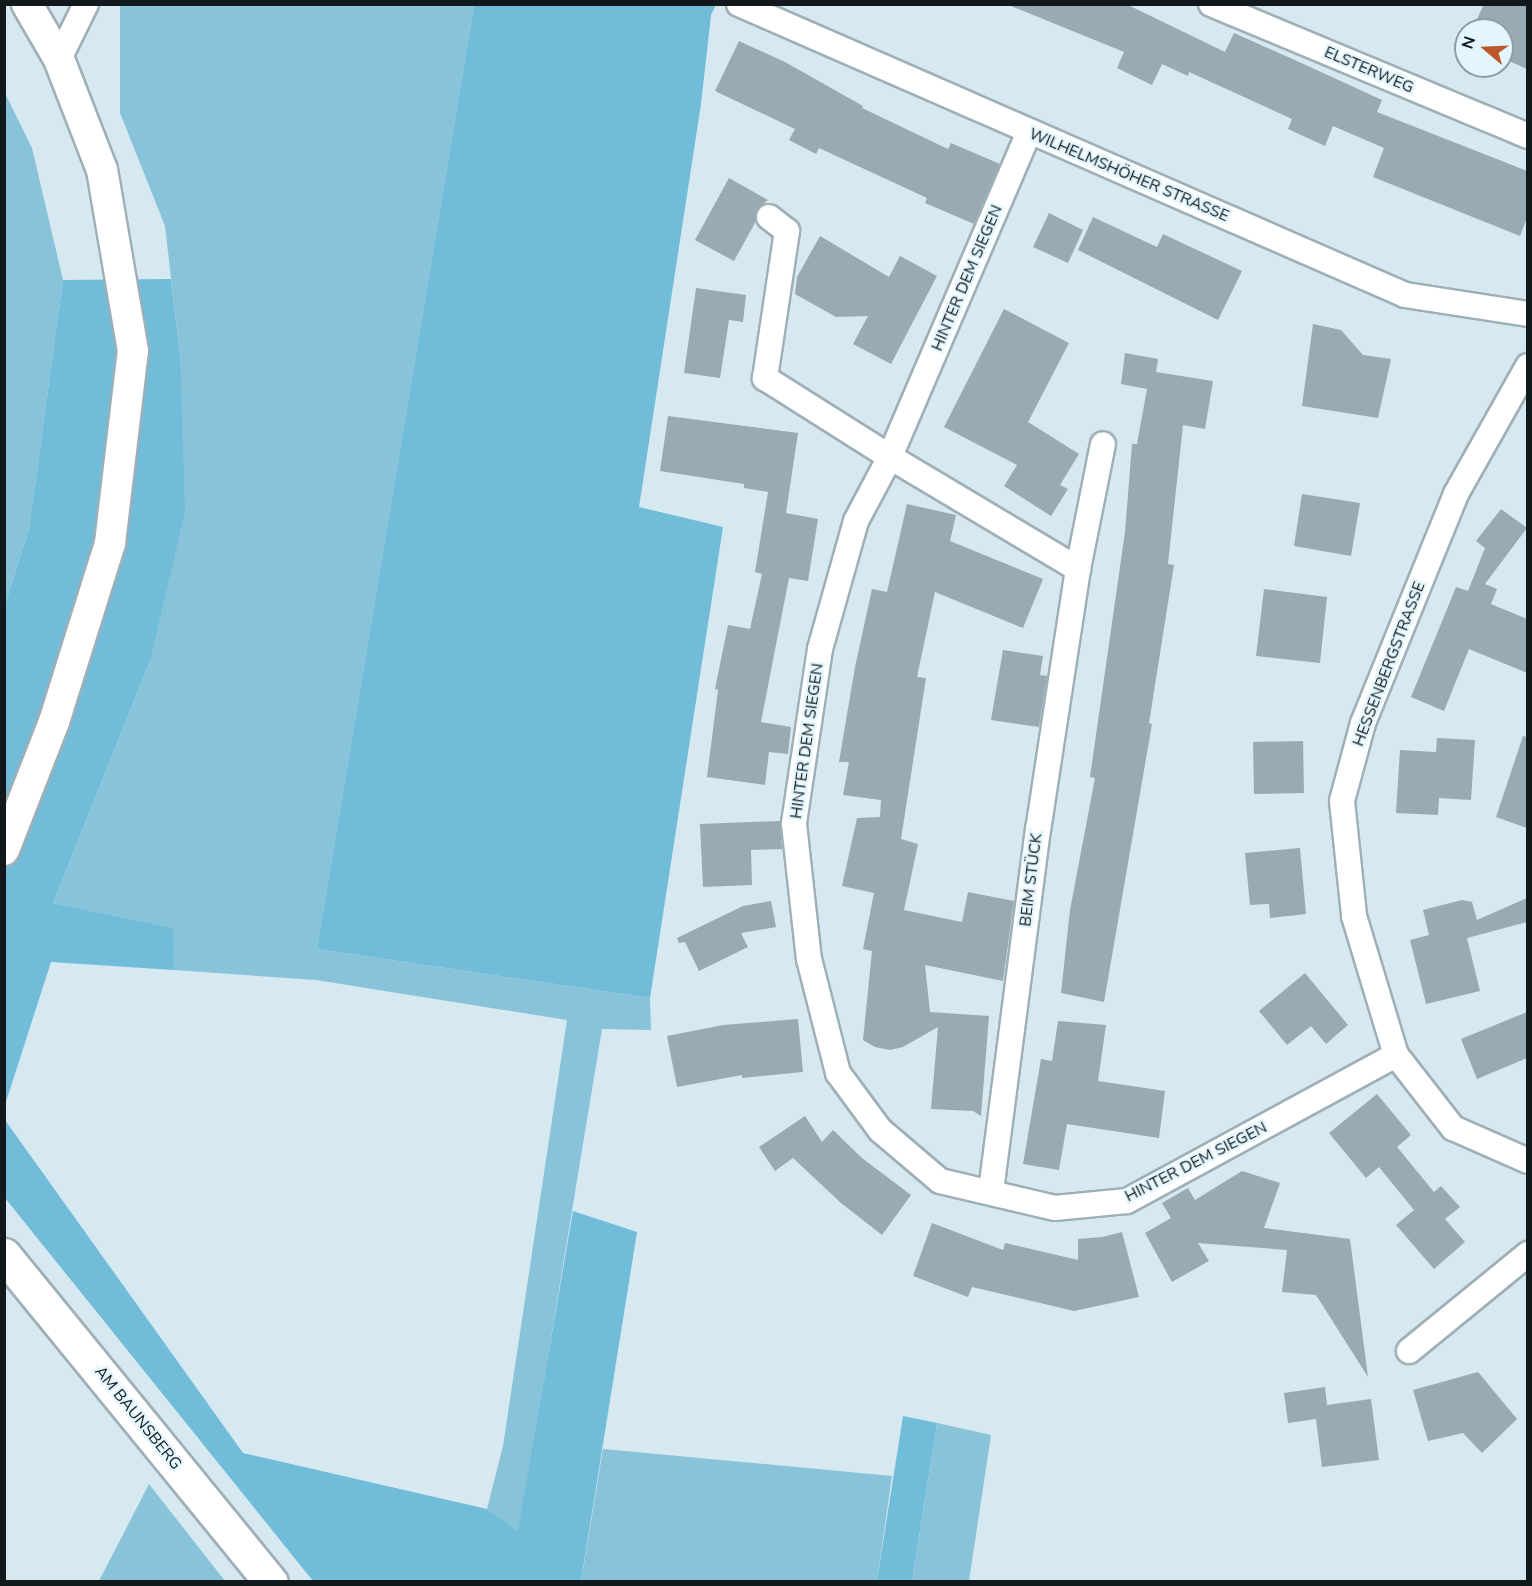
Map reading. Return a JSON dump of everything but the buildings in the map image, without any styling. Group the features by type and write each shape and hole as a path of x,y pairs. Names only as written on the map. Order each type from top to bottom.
{"main road":[{"name":"AM BAUNSBERG","path":"4,1255 271,1581"}],"street":[{"path":"4,850 54,722 110,543 133,351 102,170 59,59 27,4"},
{"path":"59,59 86,4"},
{"name":"WILHELMSHÖHER STRASSE","path":"739,4 1405,295 1527,314"},
{"name":"ELSTERWEG","path":"1211,4 1527,136"},
{"name":"HINTER DEM SIEGEN","path":"1029,132 890,457 856,520 820,649 794,824 809,959 838,1073 880,1130 940,1181 1055,1208 1127,1201 1396,1055"},
{"path":"770,217 787,231 765,378 890,457 1078,570"},
{"name":"HESSENBERGSTRASSE","path":"1527,366 1456,494 1363,723 1342,801 1354,916 1396,1055 1452,1128 1527,1161"},
{"name":"BEIM STÜCK","path":"991,1192 1038,829 1078,570 1103,444"},
{"path":"1409,1352 1527,1254"}],"shaded area":[{"path":"120,5 474,5 317,949 650,998 651,1030 602,1029 519,1532 487,1509 503,1446 567,1020 316,980 174,970 172,928 53,903 150,661 180,356 165,226 120,113"},
{"path":"474,5 716,5 711,15 701,104 639,507 723,527 650,998 317,949"},
{"path":"5,93 32,148 63,280 29,529 5,604"},
{"path":"171,279 180,356 185,511 150,661 53,903 173,928 174,970 51,962 5,1105 5,604 29,529 63,280"},
{"path":"5,1120 243,1453 487,1509 518,1531 573,1211 637,1232 581,1581 313,1581 5,1198"},
{"path":"903,1416 937,1423 912,1581 877,1581"},
{"path":"937,1423 991,1435 969,1581 912,1582"},
{"path":"603,1449 892,1476 877,1581 581,1582"},
{"path":"149,1484 225,1581 99,1581"}]}
